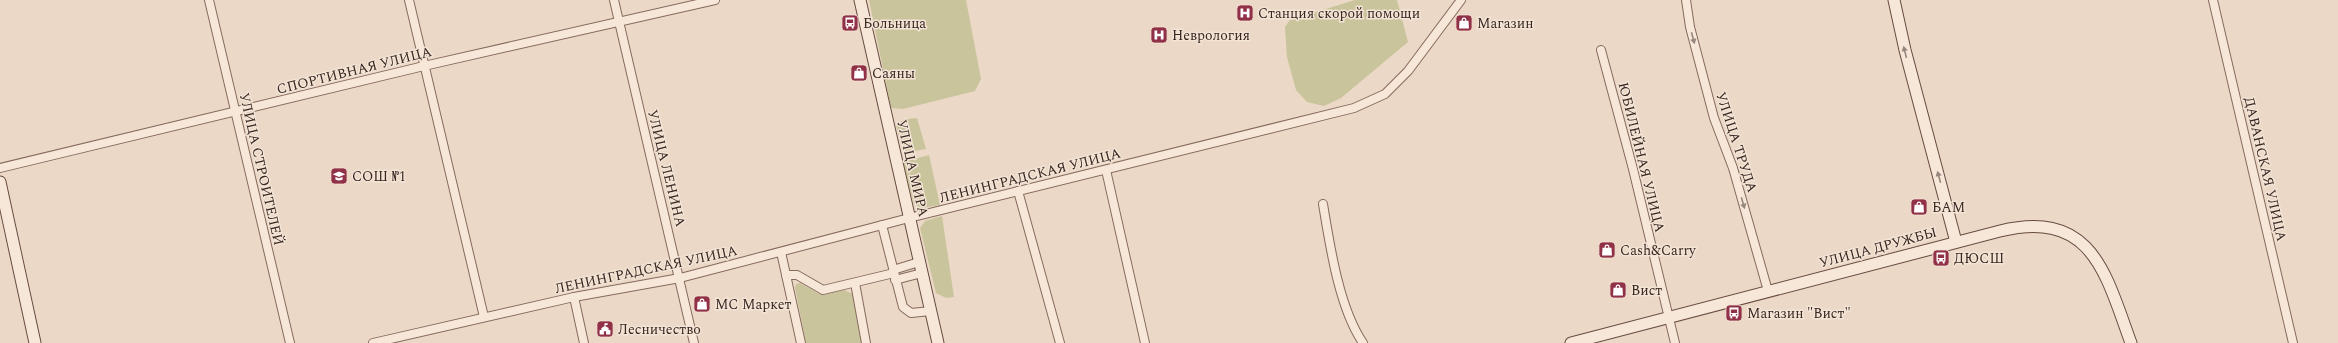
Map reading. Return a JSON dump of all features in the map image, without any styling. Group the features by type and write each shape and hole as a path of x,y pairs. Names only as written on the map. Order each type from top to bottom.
{"street":[{"name":"УЛИЦА СТРОИТЕЛЕЙ","path":"209,0 290,343"},
{"path":"409,0 484,317"},
{"name":"УЛИЦА ЛЕНИНА","path":"614,0 694,343"},
{"name":"СПОРТИВНАЯ УЛИЦА","path":"0,168 235,113 424,66 715,0"},
{"name":"УЛИЦА МИРА","path":"860,0 938,343"},
{"name":"ЛЕНИНГРАДСКАЯ УЛИЦА","path":"373,343 574,297 680,278 909,218 1354,108 1384,94 1408,71 1461,0"},
{"name":"УЛИЦА ТРУДА","path":"1686,0 1690,27 1714,118 1733,168 1768,291"},
{"path":"1894,0 1905,50 1956,242"},
{"name":"ДАВАНСКАЯ УЛИЦА","path":"2213,0 2293,343"},
{"name":"ЮБИЛЕЙНАЯ УЛИЦА","path":"1601,50 1628,151 1675,343"},
{"path":"1106,170 1146,343"},
{"path":"0,182 35,343"},
{"path":"1018,191 1060,343"},
{"path":"1323,204 1333,262 1347,307 1363,343"},
{"path":"882,225 901,302 905,309 915,314 931,311"},
{"name":"УЛИЦА ДРУЖБЫ","path":"1571,343 1956,242 2028,225 2043,225 2066,232 2084,245 2097,261 2110,287 2131,343"},
{"path":"781,252 801,343"},
{"path":"786,275 797,275 823,290 920,267"},
{"path":"855,283 866,343"},
{"path":"574,297 584,343"}],"shaded area":[{"path":"869,0 966,0 981,79 975,91 903,109 891,108"},
{"path":"1355,0 1397,0 1408,42 1341,98 1324,106 1307,102 1296,90 1287,57 1285,27 1290,20"},
{"path":"917,118 926,149 909,152 902,150 896,124 906,119"},
{"path":"929,155 940,205 921,208 914,204 903,162"},
{"path":"942,216 954,297 946,298 936,293 920,228 925,221"},
{"path":"800,283 819,294 844,290 853,294 863,340 861,343 806,343 795,288 796,284"}],"place":[{"name":"Станция скорой помощи","path":"1245,13"},
{"name":"Больница","path":"850,23"},
{"name":"Магазин","path":"1464,23"},
{"name":"Неврология","path":"1159,35"},
{"name":"Саяны","path":"859,73"},
{"name":"СОШ №1","path":"339,176"},
{"name":"БАМ","path":"1919,207"},
{"name":"Cash&Carry","path":"1607,250"},
{"name":"ДЮСШ","path":"1941,258"},
{"name":"Вист","path":"1618,290"},
{"name":"МС Маркет","path":"702,304"},
{"name":"Магазин \"Вист\"","path":"1734,313"},
{"name":"Лесничество","path":"605,329"}]}
